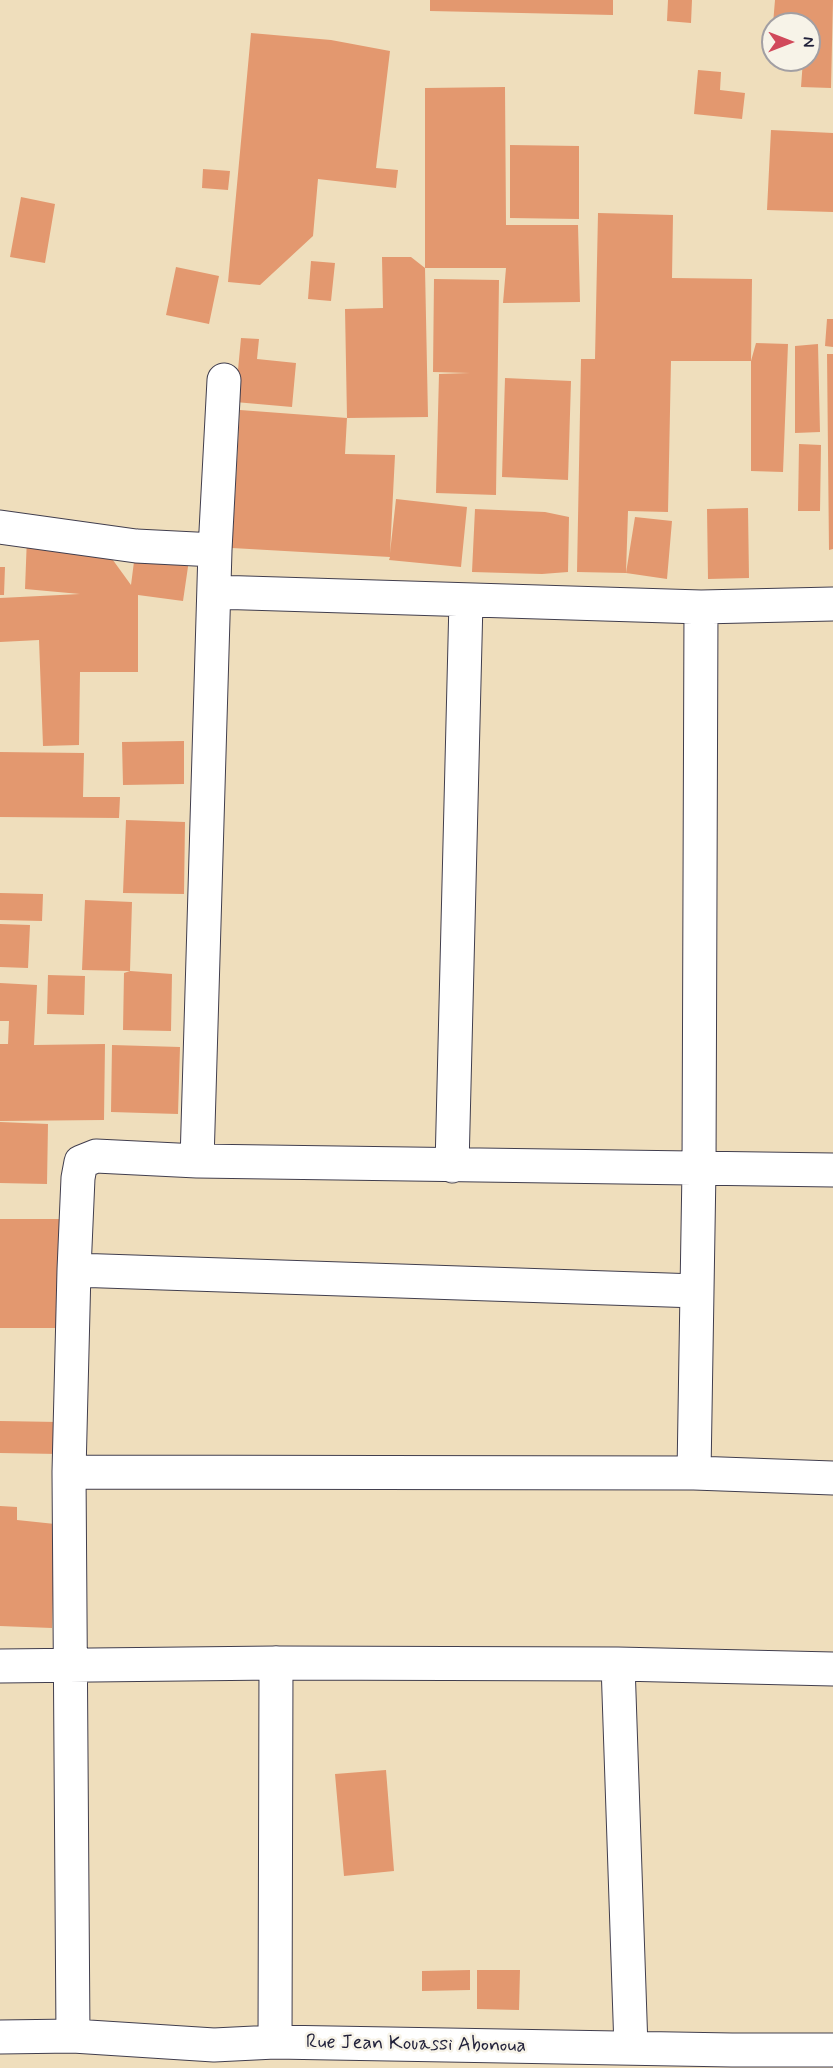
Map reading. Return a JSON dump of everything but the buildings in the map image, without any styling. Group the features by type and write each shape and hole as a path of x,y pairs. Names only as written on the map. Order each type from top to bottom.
{"street":[{"path":"197,1161 215,549 224,380"},
{"path":"0,527 136,546 215,549"},
{"path":"214,592 701,607 833,604"},
{"path":"452,1166 466,601"},
{"path":"694,1473 699,1169 701,607"},
{"path":"73,2036 69,1472 74,1270 78,1178 81,1162 96,1156 197,1161 452,1166 833,1170"},
{"path":"74,1270 697,1291"},
{"path":"69,1472 694,1473 833,1478"},
{"path":"275,2042 276,1663"},
{"path":"0,1666 276,1663 618,1664 833,1669"},
{"path":"618,1664 631,2048"},
{"name":"Rue Jean Kouassi Abonoua","path":"0,2037 73,2036 215,2056 275,2042 833,2050"}]}
